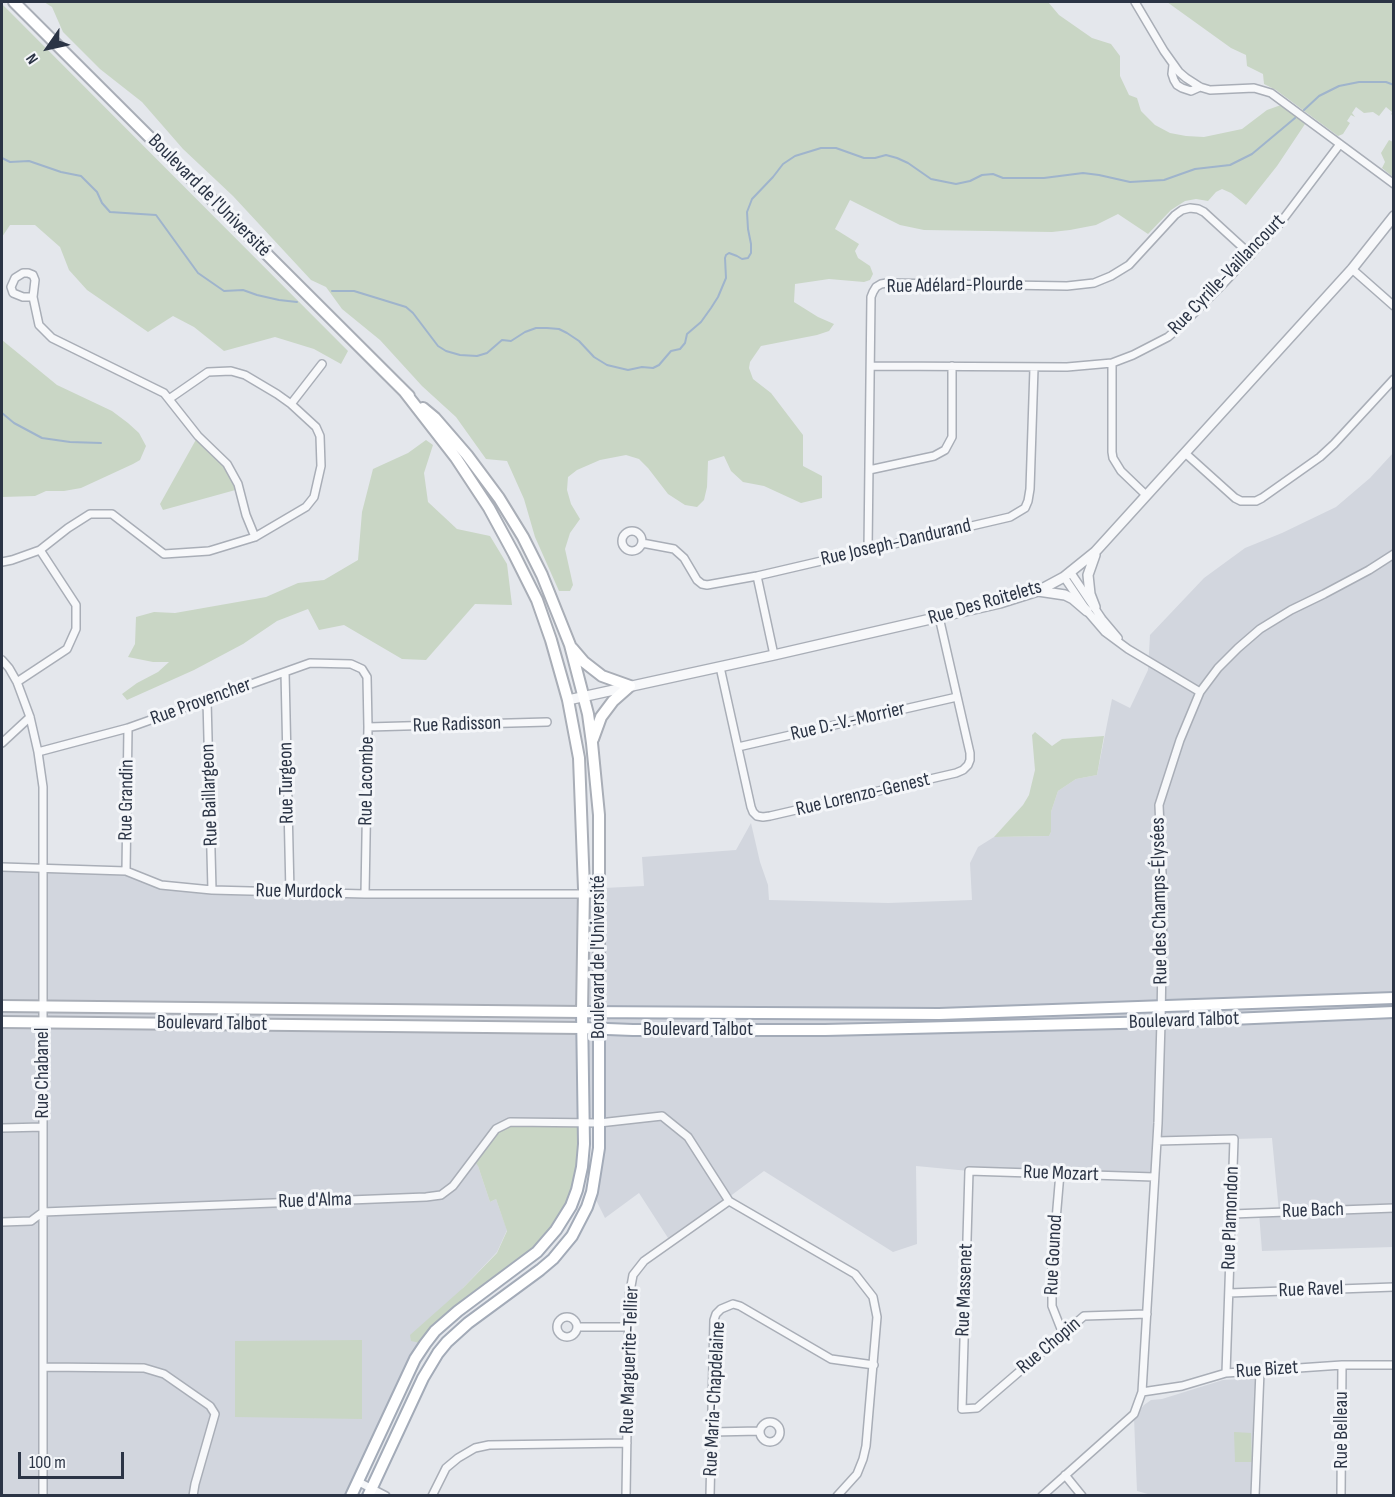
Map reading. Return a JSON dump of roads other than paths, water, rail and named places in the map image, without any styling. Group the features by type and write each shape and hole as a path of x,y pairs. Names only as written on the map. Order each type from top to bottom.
{"main road":[{"name":"Boulevard de l'Université","path":"14,2 404,391 442,426 467,455 499,498 523,537 542,575 570,645 584,696 592,742 599,815 599,1148 592,1192 576,1230 553,1259 468,1323 438,1353 423,1378 370,1492"},
{"name":"Boulevard de l'Université","path":"351,1496 415,1359 425,1344 435,1331 458,1311 537,1251 552,1236 564,1219 577,1190 582,1167 584,893 579,758 568,700 537,600 514,554 489,508 456,458 404,391"},
{"path":"570,645 584,662 602,676 630,686 613,701 601,717 592,742"},
{"name":"Boulevard Talbot","path":"2,1006 903,1014 1394,998"},
{"name":"Boulevard Talbot","path":"2,1022 633,1030 825,1030 1161,1022 1394,1012"}],"street":[{"path":"1135,2 1173,65 1200,87 1210,90 1254,88 1266,90 1276,95 1394,184"},
{"path":"1173,65 1174,80 1182,88 1191,91 1200,87"},
{"name":"Rue Cyrille-Vaillancourt","path":"871,366 1034,368 1089,366 1112,363 1133,355 1168,337 1194,315 1283,219 1340,144"},
{"name":"Rue Adélard-Plourde","path":"868,549 871,297 876,287 887,283 1067,286 1094,283 1112,276 1129,265 1175,215 1190,208 1204,212 1251,255"},
{"name":"Rue Des Roitelets","path":"568,700 1000,603 1038,591 1068,575 1095,552 1185,453 1352,269 1394,216"},
{"path":"1352,269 1394,306"},
{"path":"33,297 39,325 52,338 164,393 198,436 228,464 238,484 246,515 255,537"},
{"path":"1112,363 1113,458 1121,471 1146,495"},
{"path":"291,404 322,364"},
{"path":"869,470 934,456 945,450 952,437 952,366"},
{"name":"Rue Joseph-Dandurand","path":"642,543 674,549 684,558 697,580 702,584 713,584 757,576 1010,517 1025,508 1030,489 1034,368"},
{"path":"2,562 39,550 90,514 112,514 164,554 209,551 255,537 306,507 314,497 321,466 320,436 316,427 277,394 245,375 231,371 208,372 169,399"},
{"path":"1185,453 1235,498 1241,501 1256,501 1320,457 1394,379"},
{"path":"17,682 67,649 76,629 76,604 39,550"},
{"path":"1091,609 1088,575 1095,552"},
{"name":"Rue des Champs-Élysées","path":"1042,1496 1134,1414 1142,1392 1148,1314 1161,1022 1163,896 1159,805 1180,740 1200,692 1218,668 1238,648 1260,629 1291,610 1370,570 1394,554"},
{"path":"1068,575 1091,609 1128,649 1200,692"},
{"path":"757,576 774,655"},
{"path":"1038,591 1065,595 1091,609"},
{"name":"Rue Lorenzo-Genest","path":"720,667 753,812 757,816 770,816 956,773 968,765 970,760 939,617"},
{"name":"Rue Chabanel","path":"2,660 17,682 30,717 39,752 43,787 43,1496"},
{"name":"Rue Provencher","path":"39,752 128,728 310,663 351,664 362,669"},
{"name":"Rue Lacombe","path":"362,669 367,677 368,727 364,894"},
{"name":"Rue Turgeon","path":"285,672 290,893"},
{"name":"Rue D.-V.-Morrier","path":"738,747 957,697"},
{"name":"Rue Baillargeon","path":"207,700 212,890"},
{"path":"2,743 30,717"},
{"name":"Rue Radisson","path":"368,727 547,722"},
{"name":"Rue Grandin","path":"126,872 128,728"},
{"name":"Rue Murdock","path":"2,867 126,872 161,885 212,890 364,894 600,894"},
{"name":"Rue d'Alma","path":"2,1222 31,1221 43,1212 441,1195 453,1186 496,1130 510,1122 599,1123 662,1116 688,1137 729,1201"},
{"path":"2,1128 43,1127"},
{"name":"Rue Plamondon","path":"1156,1141 1234,1139 1226,1373"},
{"name":"Rue Mozart","path":"969,1171 1154,1177"},
{"name":"Rue Massenet","path":"962,1409 969,1171"},
{"name":"Rue Gounod","path":"1060,1173 1052,1267 1052,1306 1063,1334"},
{"path":"729,1201 848,1270 860,1280 873,1297 878,1317 866,1446 857,1474 842,1494"},
{"name":"Rue Marguerite-Tellier","path":"626,1496 628,1327 629,1297 633,1275 644,1261 729,1201"},
{"name":"Rue Bach","path":"1232,1214 1394,1208"},
{"name":"Rue Ravel","path":"1229,1293 1394,1287"},
{"name":"Rue Maria-Chapdelaine","path":"710,1496 714,1320 716,1314 726,1306 733,1304 740,1306 831,1359 874,1365"},
{"name":"Rue Chopin","path":"962,1409 977,1408 1084,1316 1148,1314"},
{"path":"578,1327 628,1327"},
{"name":"Rue Bizet","path":"1142,1392 1182,1386 1226,1373 1342,1365 1394,1365"},
{"name":"Rue Belleau","path":"1341,1496 1342,1365"},
{"path":"43,1367 144,1368 164,1374 210,1407 215,1414 195,1484 194,1496"},
{"path":"1255,1496 1260,1371"},
{"path":"712,1432 760,1431"},
{"path":"432,1496 446,1467 475,1448 489,1445 627,1443"},
{"path":"1065,1475 1082,1496"},
{"path":"357,1481 370,1492 386,1496"}],"waterway":[{"path":"1304,110 1319,96 1339,86 1359,82 1386,82 1394,85"},
{"path":"332,291 354,291 406,307 438,346 460,355 477,356 487,353 502,340 511,341 536,328 547,328 559,329 567,333 579,341 594,357 607,365 628,370 642,367 653,368 659,365 671,351 680,349 685,343 687,334 701,322 711,308 726,278 726,255 729,253 742,259 748,258 751,253 751,244 747,212 752,199 783,164 795,156 821,148 836,148 864,158 886,155 908,163 931,179 956,184 982,175 993,174 1003,178 1044,178 1083,173 1130,182 1164,180 1195,169 1230,165 1252,154 1295,118"},
{"path":"2,158 10,162 29,161 81,176 97,192 102,203 110,212 156,215 198,273 224,291 243,290 279,300 297,302"},
{"path":"2,413 14,423 42,438 101,443"}]}
